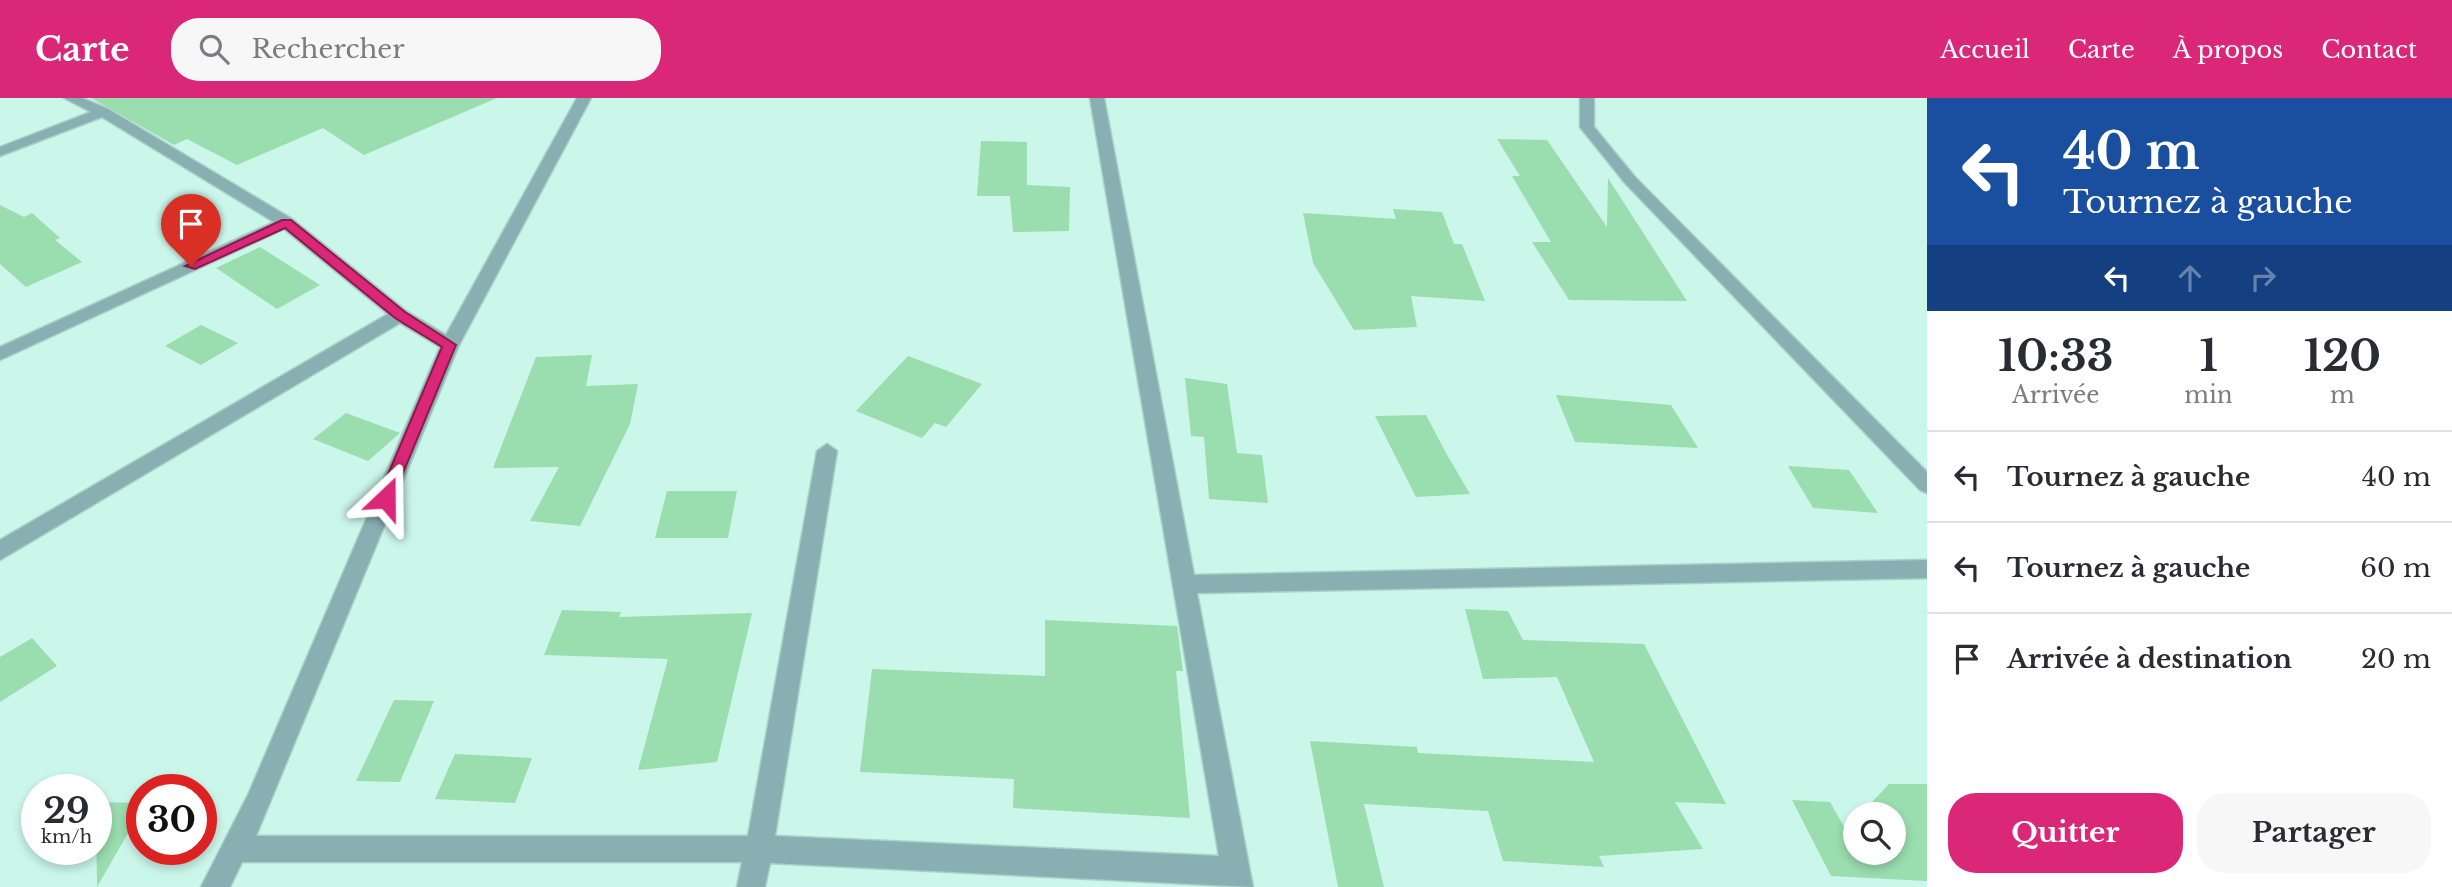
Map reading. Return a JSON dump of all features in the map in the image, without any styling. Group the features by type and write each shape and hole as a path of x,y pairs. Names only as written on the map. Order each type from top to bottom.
{"street":[{"path":"71,98 103,112 286,222 400,315 450,345"},
{"path":"215,887 258,803 450,345 584,98"},
{"path":"234,849 758,849 1238,879 1097,98"},
{"path":"1587,98 1587,127 1630,180 1927,485"},
{"path":"0,152 103,112"},
{"path":"0,354 286,222"},
{"path":"0,551 400,315"},
{"path":"751,887 774,775 827,451"},
{"path":"1186,584 1927,569"}],"building":[{"path":"91,98 497,98 364,155 323,128 237,165 187,139 174,145"},
{"path":"1497,139 1547,140 1607,227 1608,178 1687,301 1569,300 1532,242 1551,242 1512,176 1520,176"},
{"path":"981,141 1027,142 1027,185 1070,187 1069,231 1013,232 1010,196 977,196"},
{"path":"0,205 24,217 32,213 60,238 55,240 82,262 26,287 0,264"},
{"path":"1393,209 1442,212 1454,244 1462,244 1485,301 1411,296 1417,327 1354,330 1313,263 1303,213 1396,219"},
{"path":"260,247 320,285 277,309 216,268"},
{"path":"201,325 238,343 201,365 165,346"},
{"path":"592,355 586,386 638,384 630,424 580,526 530,521 559,467 493,468 536,357"},
{"path":"908,356 982,384 946,427 935,423 922,438 856,411"},
{"path":"1185,378 1227,384 1237,453 1262,455 1268,503 1209,499 1204,437 1191,436"},
{"path":"1556,395 1671,405 1698,448 1575,442"},
{"path":"346,413 400,433 368,461 313,439"},
{"path":"1426,415 1470,494 1416,497 1375,416"},
{"path":"1788,466 1849,470 1878,513 1813,508"},
{"path":"667,491 737,491 728,538 655,538"},
{"path":"1465,609 1508,611 1523,640 1644,644 1726,804 1675,802 1703,849 1599,856 1604,867 1503,861 1488,811 1364,804 1384,887 1338,887 1310,741 1417,747 1418,753 1594,762 1557,677 1483,679"},
{"path":"562,610 621,612 619,617 752,613 717,762 638,770 668,659 544,655"},
{"path":"1045,620 1177,626 1183,671 1176,671 1190,818 1013,808 1014,779 860,772 872,669 1045,676"},
{"path":"32,638 57,666 0,702 0,657"},
{"path":"394,700 434,701 400,782 356,781"},
{"path":"455,754 532,758 515,803 435,799"},
{"path":"1889,784 1927,784 1927,881 1831,876 1792,800 1830,802 1843,825 1843,865 1906,865 1906,802 1872,802"},
{"path":"112,802 126,803 126,837 112,861"},
{"path":"97,865 110,865 97,887"}],"route":[{"path":"191,266 286,222 400,315 450,345 386,498"}]}
